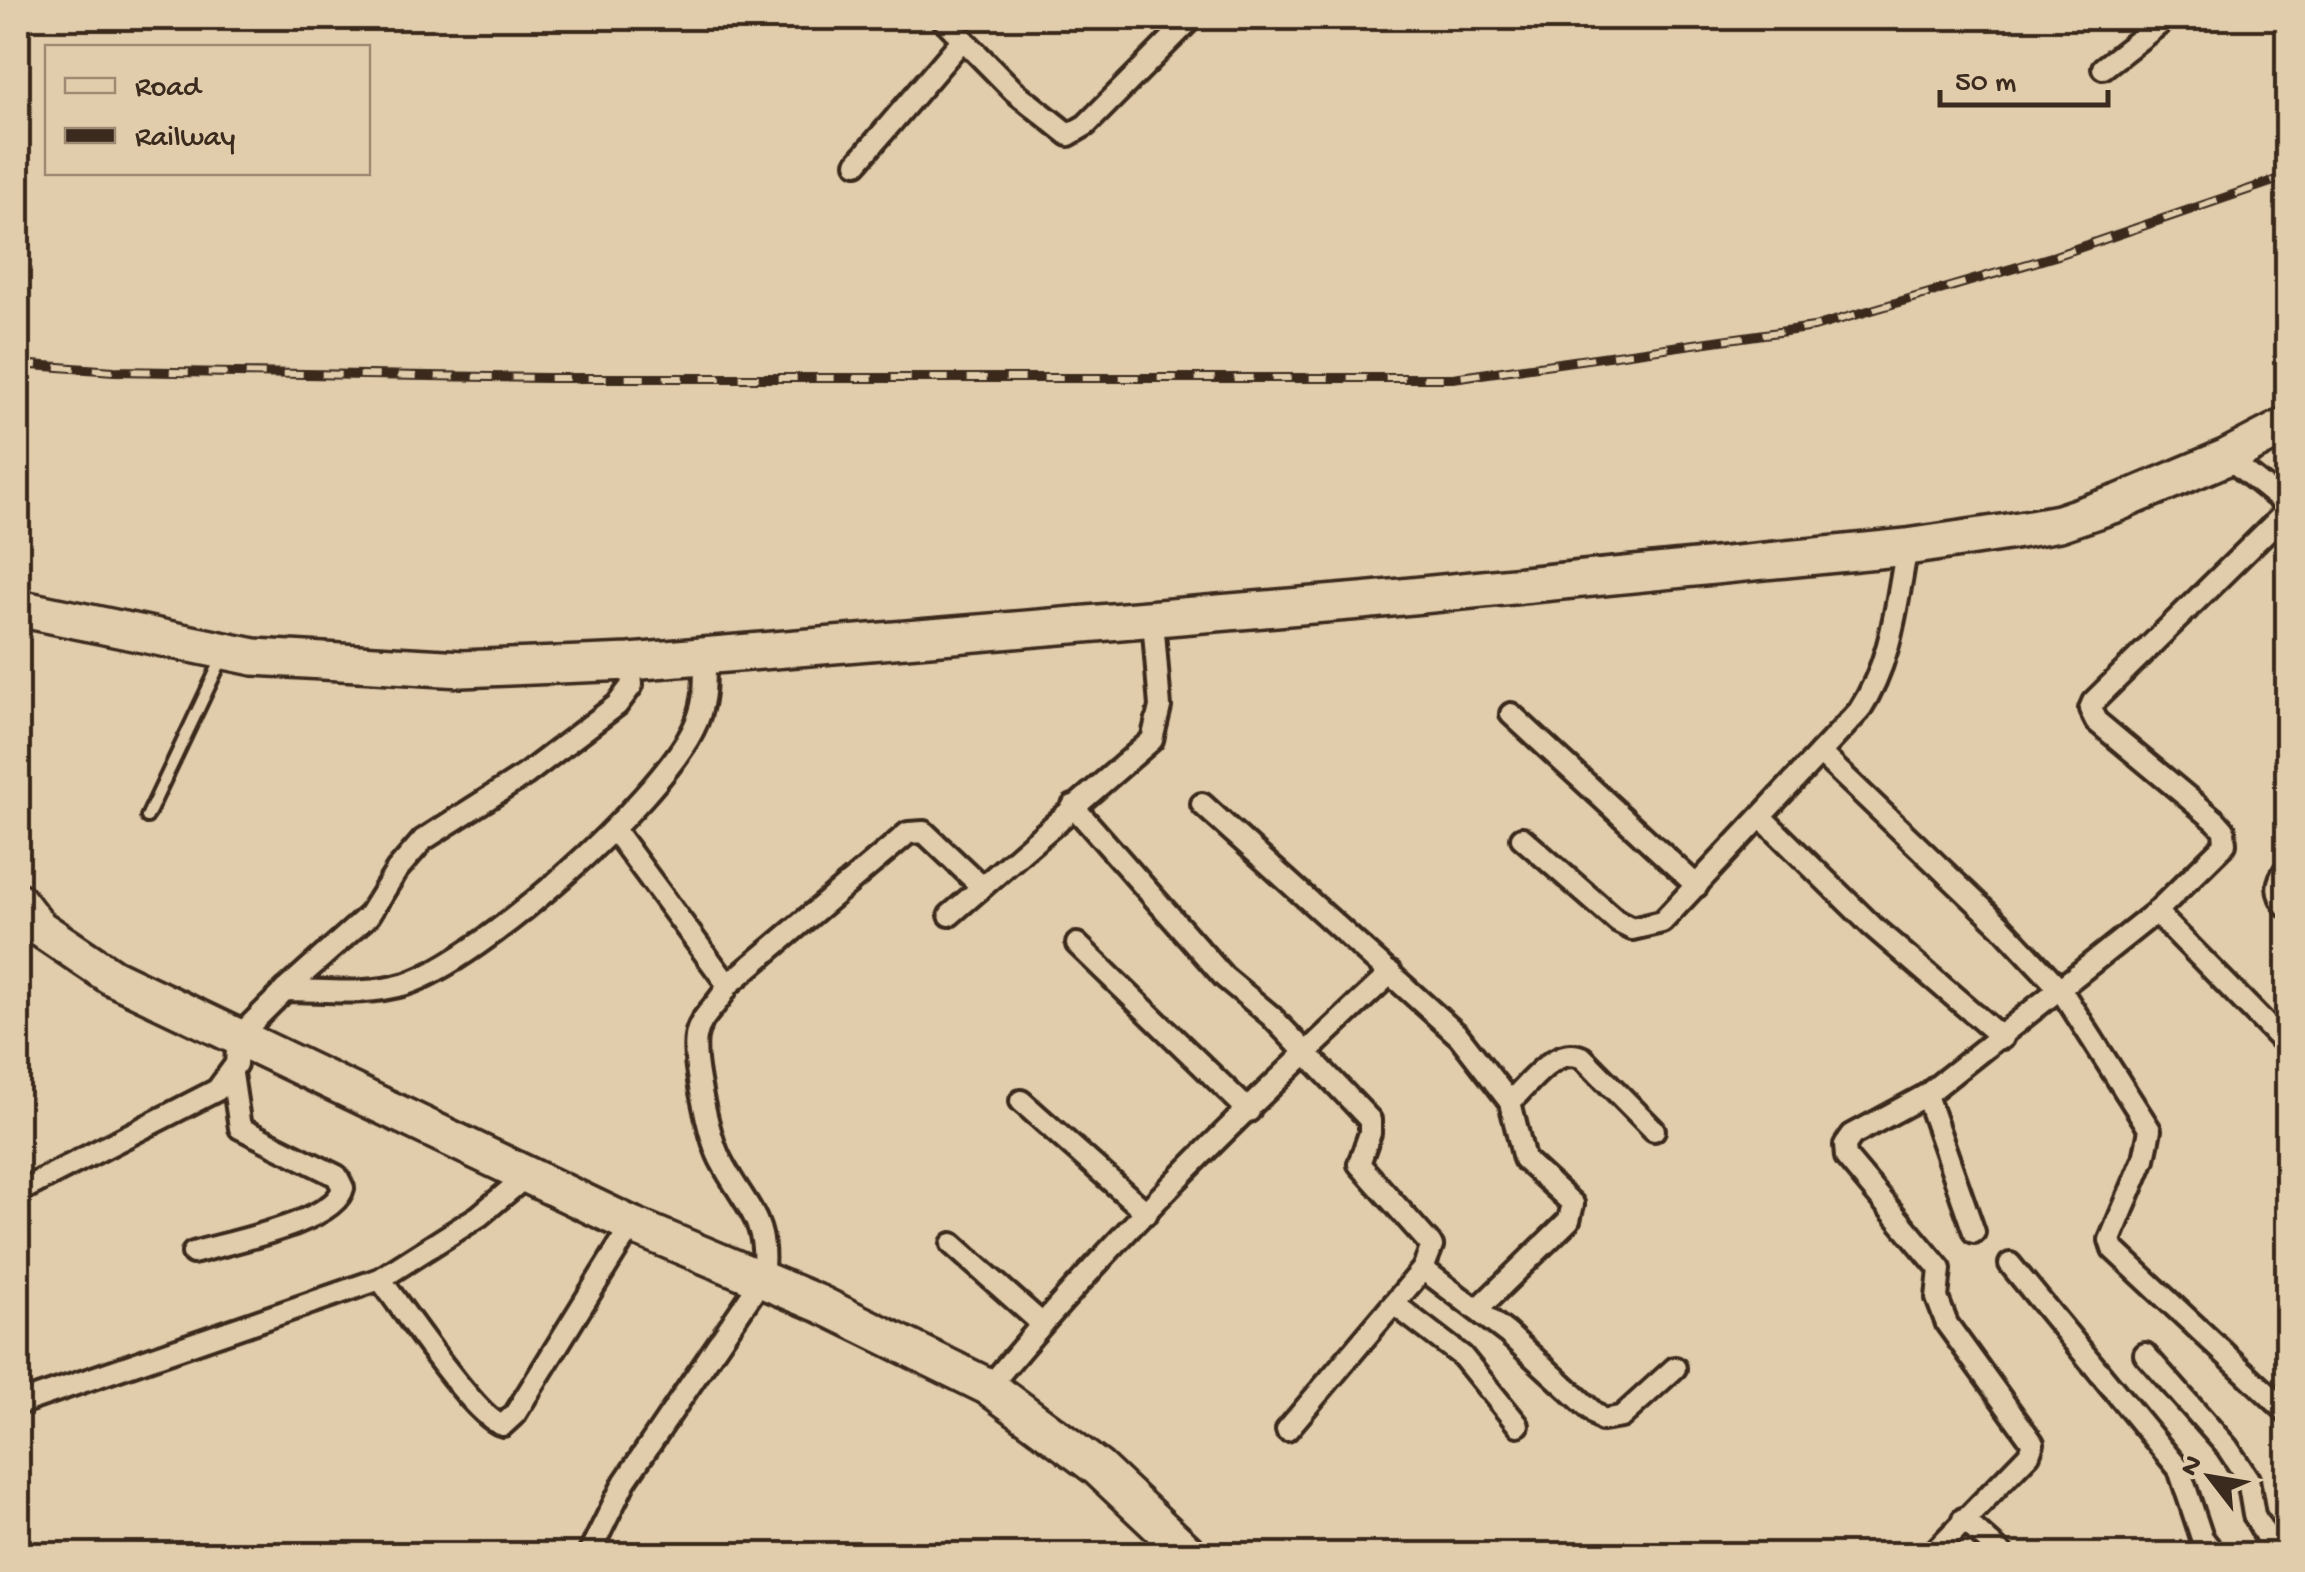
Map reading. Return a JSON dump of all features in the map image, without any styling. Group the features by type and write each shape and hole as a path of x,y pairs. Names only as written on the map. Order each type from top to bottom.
{"highway":[{"path":"18,608 224,654 462,669 705,656 1152,619 1906,547 2059,523 2227,457 2288,425"},
{"path":"24,918 112,977 530,1173 632,1225 762,1279 989,1387 1098,1468 1179,1551"}],"street":[{"path":"942,18 1055,128 1069,135 1086,125 1192,18"},
{"path":"2103,68 2168,18"},
{"path":"857,163 963,39"},
{"path":"1932,1554 2029,1454 2031,1435 1947,1324 1937,1298 1940,1268 1844,1151 1852,1135 1926,1095 2002,1038 2156,912 2226,844 2224,830 2096,721 2090,709 2096,696 2288,508 2227,457"},
{"path":"1522,838 1632,929 1662,922 1820,753 1876,684 1886,661 1906,547"},
{"path":"950,915 1144,748 1158,730 1160,708 1152,619"},
{"path":"285,990 381,991 442,970 487,940 614,830 674,760 694,729 706,698 705,656"},
{"path":"192,1253 300,1222 336,1202 343,1188 337,1176 240,1128 232,1074 238,1037 369,915 396,870 423,840 526,776 617,705 632,685 630,662"},
{"path":"1511,714 1697,886"},
{"path":"1820,753 2001,926 2061,990 2150,1130 2144,1159 2110,1240 2113,1250 2288,1413"},
{"path":"1202,804 1459,1036 1510,1102 1524,1159 1574,1208 1569,1220 1477,1310"},
{"path":"1073,806 1224,977 1306,1052 1370,1120 1370,1133 1358,1164 1428,1239 1432,1253 1423,1269 1287,1430"},
{"path":"1760,817 1872,926 2002,1038"},
{"path":"614,830 728,985"},
{"path":"589,1554 625,1481 762,1279 765,1239 760,1220 720,1158 695,1054 700,1024 728,985 908,834 924,832 982,887"},
{"path":"2288,866 2277,893 2288,908"},
{"path":"2156,912 2288,1046"},
{"path":"1076,944 1250,1112"},
{"path":"989,1387 1041,1324 1147,1213 1306,1052 1392,974"},
{"path":"1510,1102 1560,1056 1571,1053 1583,1058 1654,1130"},
{"path":"18,1192 203,1098 232,1074"},
{"path":"1926,1095 1974,1232"},
{"path":"1021,1102 1147,1213"},
{"path":"18,1404 380,1280 479,1216 530,1173"},
{"path":"380,1280 466,1394 488,1418 503,1425 516,1414 632,1225"},
{"path":"952,1244 1041,1324"},
{"path":"2010,1264 2180,1468 2202,1538 2215,1554"},
{"path":"1423,1269 1477,1310 1602,1420 1621,1418 1674,1368"},
{"path":"1394,1304 1462,1356 1518,1425"},
{"path":"2145,1354 2227,1447 2248,1479 2254,1515 2276,1554"},
{"path":"1963,1519 2002,1554"}],"lane":[{"path":"147,816 224,654"}],"railway":[{"path":"18,364 114,371 547,378 1453,378 1814,327 2055,256 2288,176"}]}
